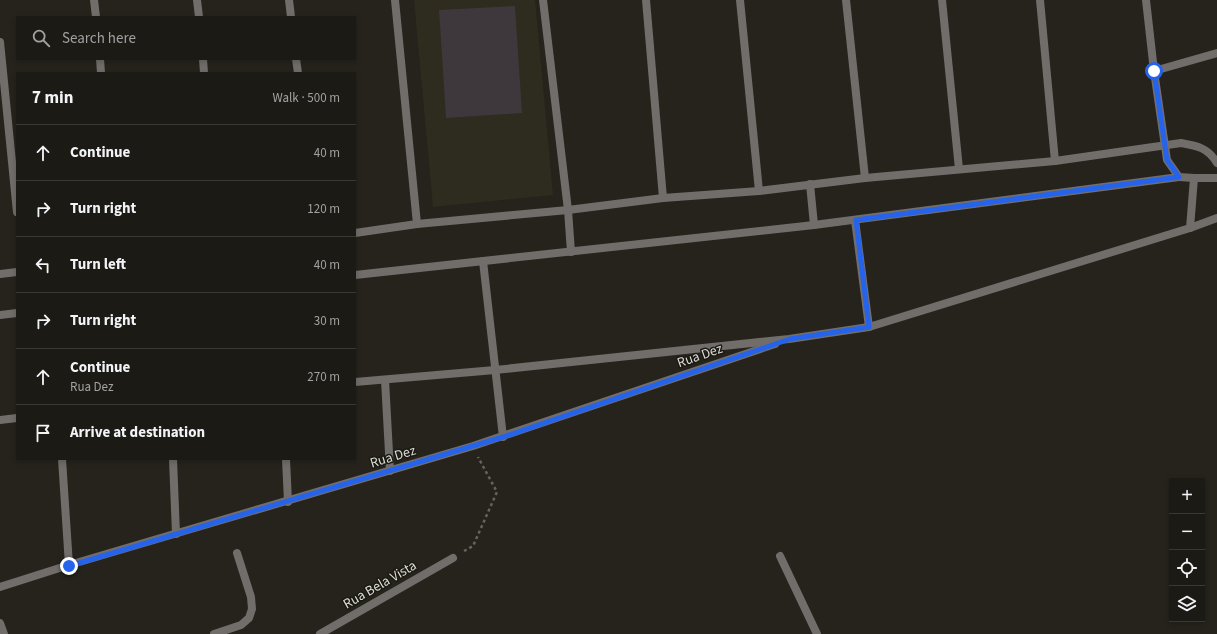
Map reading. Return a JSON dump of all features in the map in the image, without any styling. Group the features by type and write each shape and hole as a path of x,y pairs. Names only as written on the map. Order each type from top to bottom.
{"street":[{"path":"94,0 96,16"},
{"path":"197,0 198,16"},
{"path":"289,0 291,16"},
{"path":"395,0 417,224"},
{"path":"543,0 568,210 571,252"},
{"path":"646,0 663,198"},
{"path":"740,0 759,191"},
{"path":"846,0 865,178"},
{"path":"942,0 959,170"},
{"path":"1040,0 1055,161"},
{"path":"1146,0 1154,71 1167,160 1179,177"},
{"path":"0,42 16,202"},
{"path":"1154,71 1217,53"},
{"path":"100,60 101,72"},
{"path":"203,60 204,72"},
{"path":"296,60 298,72"},
{"path":"356,233 417,224 568,210 663,198 759,191 865,178 1055,161 1181,143 1200,147 1213,156 1217,163"},
{"path":"356,275 814,225 1179,177 1217,178"},
{"path":"1190,228 1194,178"},
{"path":"810,184 814,225"},
{"path":"356,382 495,370 790,339 869,327 1190,228 1217,218"},
{"path":"856,220 869,327"},
{"path":"483,261 503,437"},
{"path":"0,274 16,272"},
{"path":"0,316 16,313"},
{"name":"Rua Dez","path":"0,588 69,566 503,437 790,339"},
{"path":"385,380 390,471"},
{"path":"0,420 16,418"},
{"path":"62,460 69,566"},
{"path":"173,460 176,534"},
{"path":"286,460 288,502"},
{"path":"214,634 241,625 249,618 252,609 251,597 237,553"},
{"path":"780,556 817,634"},
{"name":"Rua Bela Vista","path":"320,634 453,558"},
{"path":"0,623 4,634"}],"path":[{"path":"453,558 473,546 497,492 473,446"}],"shaded area":[{"path":"414,0 535,0 553,195 433,207"}],"building":[{"path":"515,6 522,113 446,118 439,10"}],"route":[{"path":"69,566 503,437 790,339 869,327 856,220 1179,177 1167,160 1154,71"}]}
